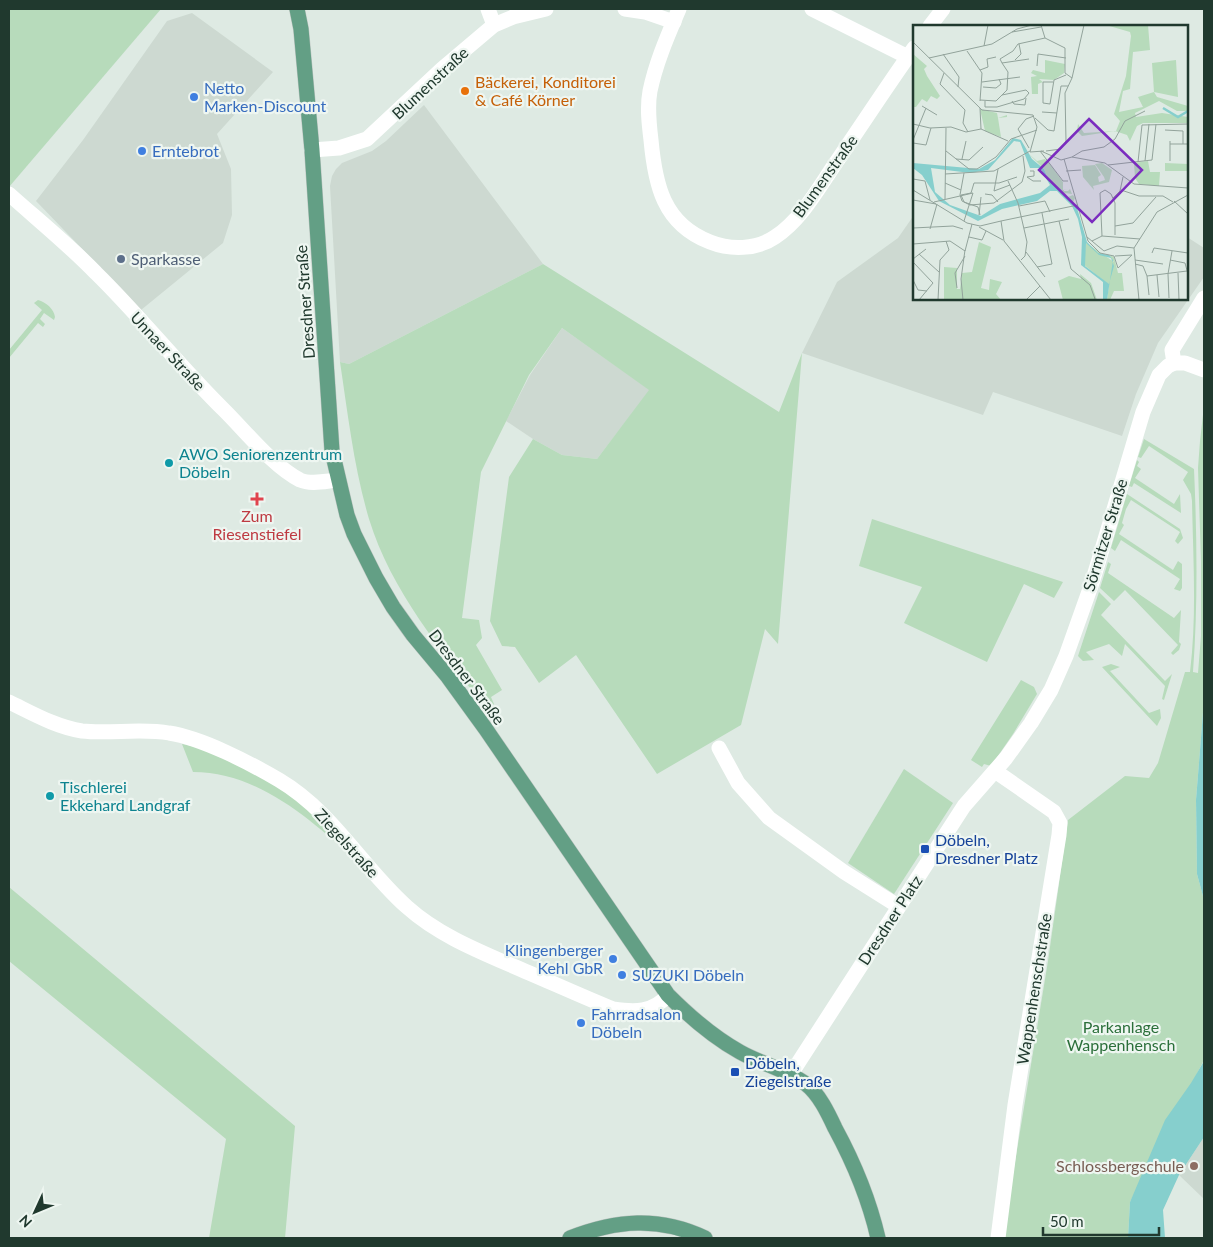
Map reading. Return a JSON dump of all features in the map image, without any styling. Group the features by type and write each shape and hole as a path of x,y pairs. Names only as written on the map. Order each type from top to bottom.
{"main road":[{"name":"Dresdner Straße","path":"297,9 301,29 312,150 332,451 347,515 354,534 393,607 485,728 668,996 692,1019 741,1053 791,1074 808,1085 824,1106 865,1191 878,1238"},
{"path":"570,1238 608,1225 629,1222 670,1226 688,1230 705,1238"}],"street":[{"path":"488,9 494,26"},
{"name":"Blumenstraße","path":"312,150 339,148 367,139 442,69 494,26 513,17 546,9"},
{"name":"Blumenstraße","path":"624,9 676,15 658,62 650,92 648,110 655,177 664,201 678,221 696,235 720,245 748,247 759,245 776,237 787,227 808,203 911,53"},
{"path":"812,9 911,53"},
{"path":"931,25 943,9"},
{"name":"Unnaer Straße","path":"9,194 96,272 194,382 273,460 302,481 316,483 338,480"},
{"path":"1203,369 1185,363 1174,363 1172,350 1204,298"},
{"name":"Sörmitzer Straße","path":"994,771 1006,758 1031,723 1051,690 1066,656 1092,583 1143,412 1159,375 1174,363"},
{"name":"Ziegelstraße","path":"9,702 42,718 76,729 169,732 206,744 280,781 309,801 342,834 392,893 409,909 433,926 469,947 613,1009 630,1012 643,1011 656,1006 668,996"},
{"path":"719,748 738,783 769,818 844,872 898,906"},
{"name":"Dresdner Platz","path":"791,1074 964,806 994,771"},
{"name":"Wappenhenschstraße","path":"994,771 1054,812 1060,823 1015,1105 998,1238"}],"shaded area":[{"path":"192,13 273,72 217,134 231,169 232,215 223,243 141,310 36,201 83,140 167,21"},
{"path":"424,105 543,264 349,364 340,362 330,186 332,176 342,163 372,151 386,141"},
{"path":"913,216 913,300 1188,300 1158,343 1136,394 1122,436 993,392 983,415 802,353 837,282 898,238"},
{"path":"1188,238 1204,248 1204,277 1188,300"},
{"path":"562,328 650,390 597,459 562,455 506,421 530,375"},
{"name":"Schlossbergschule","path":"1204,1137 1204,1199 1179,1175"}],"green space":[{"path":"9,9 161,9 9,187"},
{"path":"543,264 779,412 802,353 778,644 765,629 741,725 657,774 576,655 539,683 515,647 502,646 490,621 509,477 533,439 562,455 597,459 649,390 562,328 529,375 481,472 462,618 479,620 482,638 476,645 502,690 491,697 494,704 487,710 419,619 390,571 369,519 359,480 340,362 349,364"},
{"path":"38,300 47,304 51,309 55,317 54,320 44,313 40,319 45,324 43,327 38,323 9,358 9,350 42,310 34,303"},
{"name":"Parkanlage Wappenhensch","path":"1204,406 1204,700 1196,800 1197,874 1204,900 1204,1060 1130,1202 1128,1238 1005,1238 1006,1217 1048,961 1068,820 1125,776 1149,778 1158,763 1185,672 1190,672 1194,608 1192,501 1191,494 1183,480 1188,472 1149,446 1141,458 1138,457 1144,439 1194,469 1196,622 1193,672 1198,673 1201,636 1201,561 1198,468"},
{"path":"1137,460 1139,462 1137,466 1141,469 1135,478 1174,504 1180,494 1181,513 1134,483 1132,487 1129,486"},
{"path":"1127,494 1180,529 1183,538 1178,544 1175,541 1180,532 1131,500 1122,523 1124,525 1119,534 1173,570 1178,561 1182,564 1182,588 1180,591 1174,589 1180,579 1121,540 1115,551 1111,548"},
{"path":"872,519 1063,582 1054,598 1024,584 987,662 904,623 922,587 859,566"},
{"path":"1108,562 1111,564 1108,573 1174,618 1181,610 1179,642 1181,644 1179,650 1173,655 1171,653 1178,645 1125,590 1114,601 1100,588"},
{"path":"1099,592 1111,604 1101,615 1165,681 1172,674 1164,700 1162,699 1165,686 1125,644 1122,656 1109,644 1086,652 1094,660 1083,661 1078,656"},
{"path":"1111,664 1120,667 1110,671 1149,713 1160,709 1161,718 1157,726 1102,667"},
{"path":"1021,680 1034,687 1037,694 991,766 984,764 982,767 971,760"},
{"path":"182,744 205,749 245,766 307,804 358,862 303,816 262,790 240,780 217,774 193,772"},
{"path":"904,769 953,803 894,894 848,863"},
{"path":"9,887 295,1126 285,1238 209,1238 226,1139 9,961"}],"water":[{"path":"1204,700 1204,900 1197,874 1196,800"},
{"path":"1204,1061 1204,1137 1179,1175 1163,1210 1165,1238 1128,1238 1130,1202 1165,1120"}],"place":[{"name":"Bäckerei, Konditorei & Café Körner","path":"465,91"},
{"name":"Netto Marken-Discount","path":"194,97"},
{"name":"Erntebrot","path":"142,151"},
{"name":"Sparkasse","path":"121,259"},
{"name":"AWO Seniorenzentrum Döbeln","path":"169,463"},
{"name":"Zum Riesenstiefel","path":"257,499"},
{"name":"Tischlerei Ekkehard Landgraf","path":"50,796"},
{"name":"Döbeln, Dresdner Platz","path":"925,849"},
{"name":"Klingenberger Kehl GbR","path":"613,959"},
{"name":"SUZUKI Döbeln","path":"622,975"},
{"name":"Fahrradsalon Döbeln","path":"581,1023"},
{"name":"Döbeln, Ziegelstraße","path":"735,1072"},
{"name":"Schlossbergschule","path":"1194,1166"}]}
